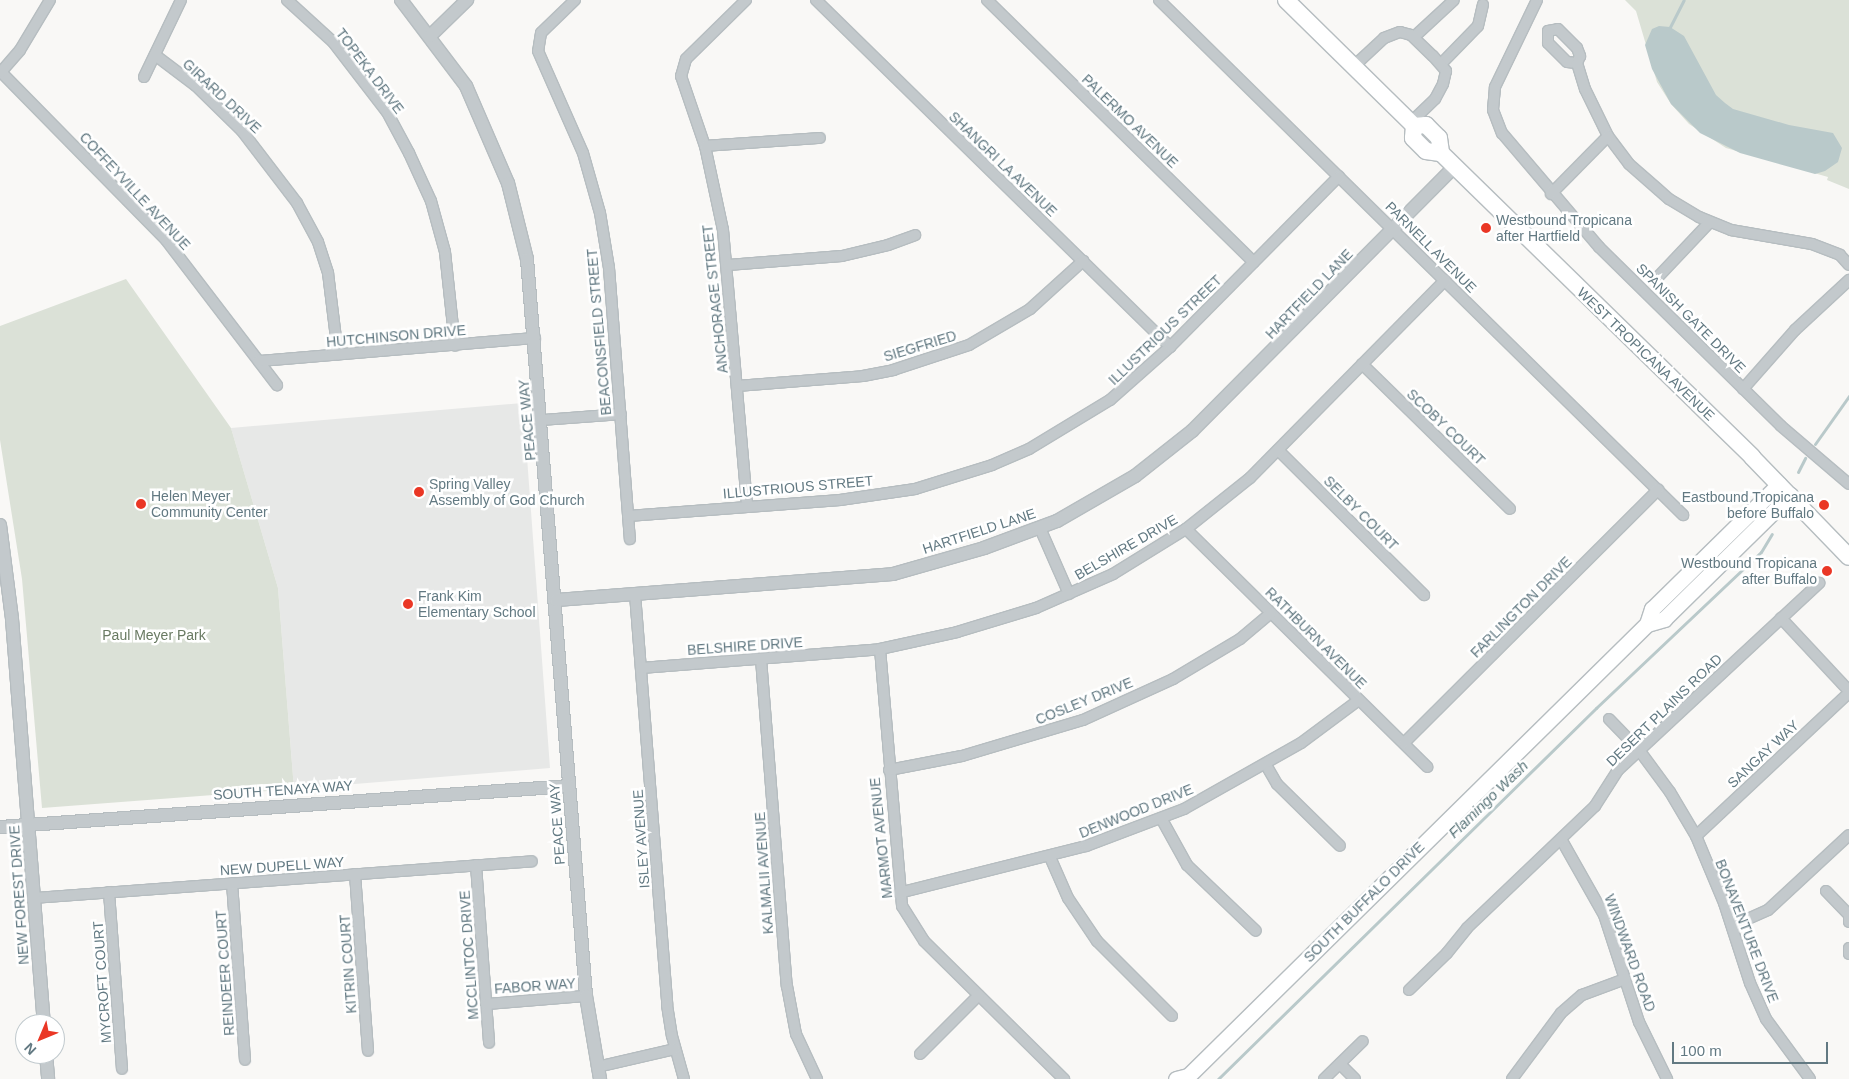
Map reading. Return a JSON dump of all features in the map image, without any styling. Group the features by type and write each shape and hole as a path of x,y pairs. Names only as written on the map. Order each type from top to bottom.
{"main road":[{"name":"WEST TROPICANA AVENUE","path":"1286,0 1412,124 1426,125 1439,138 1441,152 1784,490 1849,557"},
{"name":"SOUTH BUFFALO DRIVE","path":"1184,1078 1647,624 1664,619 1784,490"}],"street":[{"path":"0,72 20,50 50,0"},
{"path":"144,77 181,0"},
{"name":"TOPEKA DRIVE","path":"286,0 333,42 387,112 409,152 431,201 445,252 455,345"},
{"name":"PEACE WAY","path":"401,0 466,86 508,183 527,258 542,420 586,996 598,1073"},
{"path":"430,36 467,0"},
{"name":"BEACONSFIELD STREET","path":"575,0 541,33 538,51 583,153 600,213 610,268 630,539"},
{"name":"ANCHORAGE STREET","path":"746,0 682,67 681,76 705,146 728,265 747,506"},
{"name":"SHANGRI LA AVENUE","path":"816,0 1170,347"},
{"name":"PALERMO AVENUE","path":"987,0 1254,262"},
{"name":"PARNELL AVENUE","path":"1159,0 1683,515"},
{"path":"1414,37 1454,0"},
{"name":"SPANISH GATE DRIVE","path":"1537,0 1498,80 1493,110 1502,134 1551,194 1743,389 1849,484"},
{"path":"1441,64 1478,26 1486,2"},
{"path":"1354,66 1384,38 1400,32 1414,37 1441,64 1446,76 1442,89 1412,124"},
{"name":"GIRARD DRIVE","path":"155,54 196,86 242,131 297,204 318,242 328,273 338,354"},
{"path":"1577,64 1592,105 1608,136 1629,164 1655,188 1710,222 1748,235 1812,244 1840,255 1849,265"},
{"name":"COFFEYVILLE AVENUE","path":"0,72 166,240 277,385"},
{"path":"1551,194 1608,136"},
{"path":"705,146 820,138"},
{"name":"HARTFIELD LANE","path":"556,600 893,574 984,548 1040,528 1111,492 1192,431 1455,166"},
{"name":"ILLUSTRIOUS STREET","path":"628,516 840,500 915,489 992,465 1085,418 1110,400 1170,347 1339,176"},
{"path":"1657,278 1710,222"},
{"path":"728,265 842,256 888,245 915,235"},
{"name":"SIEGFRIED","path":"737,386 863,376 893,370 969,345 1030,309 1083,262"},
{"name":"BELSHIRE DRIVE","path":"641,668 880,649 957,632 1036,608 1113,574 1186,529 1250,478 1445,280"},
{"path":"1743,389 1795,330 1849,280"},
{"name":"HUTCHINSON DRIVE","path":"259,361 535,338"},
{"name":"SCOBY COURT","path":"1362,364 1510,509"},
{"path":"542,420 621,414"},
{"name":"SELBY COURT","path":"1278,450 1424,595"},
{"name":"FARLINGTON DRIVE","path":"1404,744 1658,490"},
{"name":"NEW FOREST DRIVE","path":"0,525 12,619 43,1014"},
{"path":"1040,528 1069,594"},
{"name":"RATHBURN AVENUE","path":"1186,529 1427,767"},
{"name":"DESERT PLAINS ROAD","path":"1409,990 1447,953 1467,928 1595,806 1618,770 1819,583"},
{"name":"ISLEY AVENUE","path":"635,594 667,1005 675,1049 684,1079"},
{"name":"COSLEY DRIVE","path":"888,770 962,756 1083,720 1173,679 1240,639 1271,613"},
{"path":"1781,618 1849,692"},
{"name":"MARMOT AVENUE","path":"880,649 899,893 906,916 917,932 1064,1079"},
{"name":"KALMALII AVENUE","path":"761,659 787,986 796,1034 817,1079"},
{"name":"SANGAY WAY","path":"1696,836 1849,692"},
{"name":"DENWOOD DRIVE","path":"899,893 1050,857 1161,818 1266,764 1359,700"},
{"name":"BONAVENTURE DRIVE","path":"1609,719 1639,750 1670,792 1696,836 1732,926 1750,984 1766,1019 1810,1079"},
{"path":"1266,764 1278,784 1340,846"},
{"name":"SOUTH TENAYA WAY","path":"0,828 569,786"},
{"path":"1161,818 1187,865 1256,931"},
{"path":"1732,926 1768,910 1849,835"},
{"name":"WINDWARD ROAD","path":"1561,839 1604,915 1640,1022 1667,1079"},
{"path":"1050,857 1068,898 1092,935 1172,1016"},
{"name":"NEW DUPELL WAY","path":"34,898 532,861"},
{"name":"MCCLINTOC DRIVE","path":"476,865 489,1043"},
{"name":"KITRIN COURT","path":"355,874 368,1051"},
{"name":"REINDEER COURT","path":"232,883 245,1060"},
{"path":"1826,891 1849,916 1849,922"},
{"name":"MYCROFT COURT","path":"109,892 122,1069"},
{"path":"1849,948 1849,954"},
{"path":"1512,1079 1560,1013 1582,995 1625,979"},
{"path":"920,1054 979,995"},
{"name":"FABOR WAY","path":"486,1004 586,996"},
{"path":"1324,1079 1363,1041"},
{"path":"598,1073 675,1049"},
{"path":"47,1064 48,1079"},
{"path":"1340,1064 1355,1079"}],"shaded area":[{"path":"1659,26 1670,27 1684,36 1716,95 1725,103 1733,109 1789,125 1833,133 1842,148 1838,162 1825,171 1815,174 1740,153 1700,133 1671,104 1652,69 1645,45 1652,29"},
{"name":"Frank Kim Elementary School","path":"523,403 550,768 294,789 278,588 231,428"}],"green space":[{"path":"1625,0 1849,0 1849,189 1827,180 1828,177 1726,148 1689,124 1671,104 1657,82 1636,11"},
{"name":"Paul Meyer Park","path":"126,279 231,428 278,588 294,789 42,808 22,579 0,440 0,326"}],"waterway":[{"path":"1670,27 1684,0"},
{"name":"Flamingo Wash","path":"1815,444 1849,396"},
{"name":"Flamingo Wash","path":"1798,472 1805,458"},
{"name":"Flamingo Wash","path":"1218,1079 1596,708 1761,552 1772,534"}],"place":[{"name":"Westbound Tropicana after Hartfield","path":"1486,228"},
{"name":"Spring Valley Assembly of God Church","path":"419,492"},
{"name":"Helen Meyer Community Center","path":"141,504"},
{"name":"Eastbound Tropicana before Buffalo","path":"1824,505"},
{"name":"Westbound Tropicana after Buffalo","path":"1827,571"},
{"name":"Frank Kim Elementary School","path":"408,604"}]}
